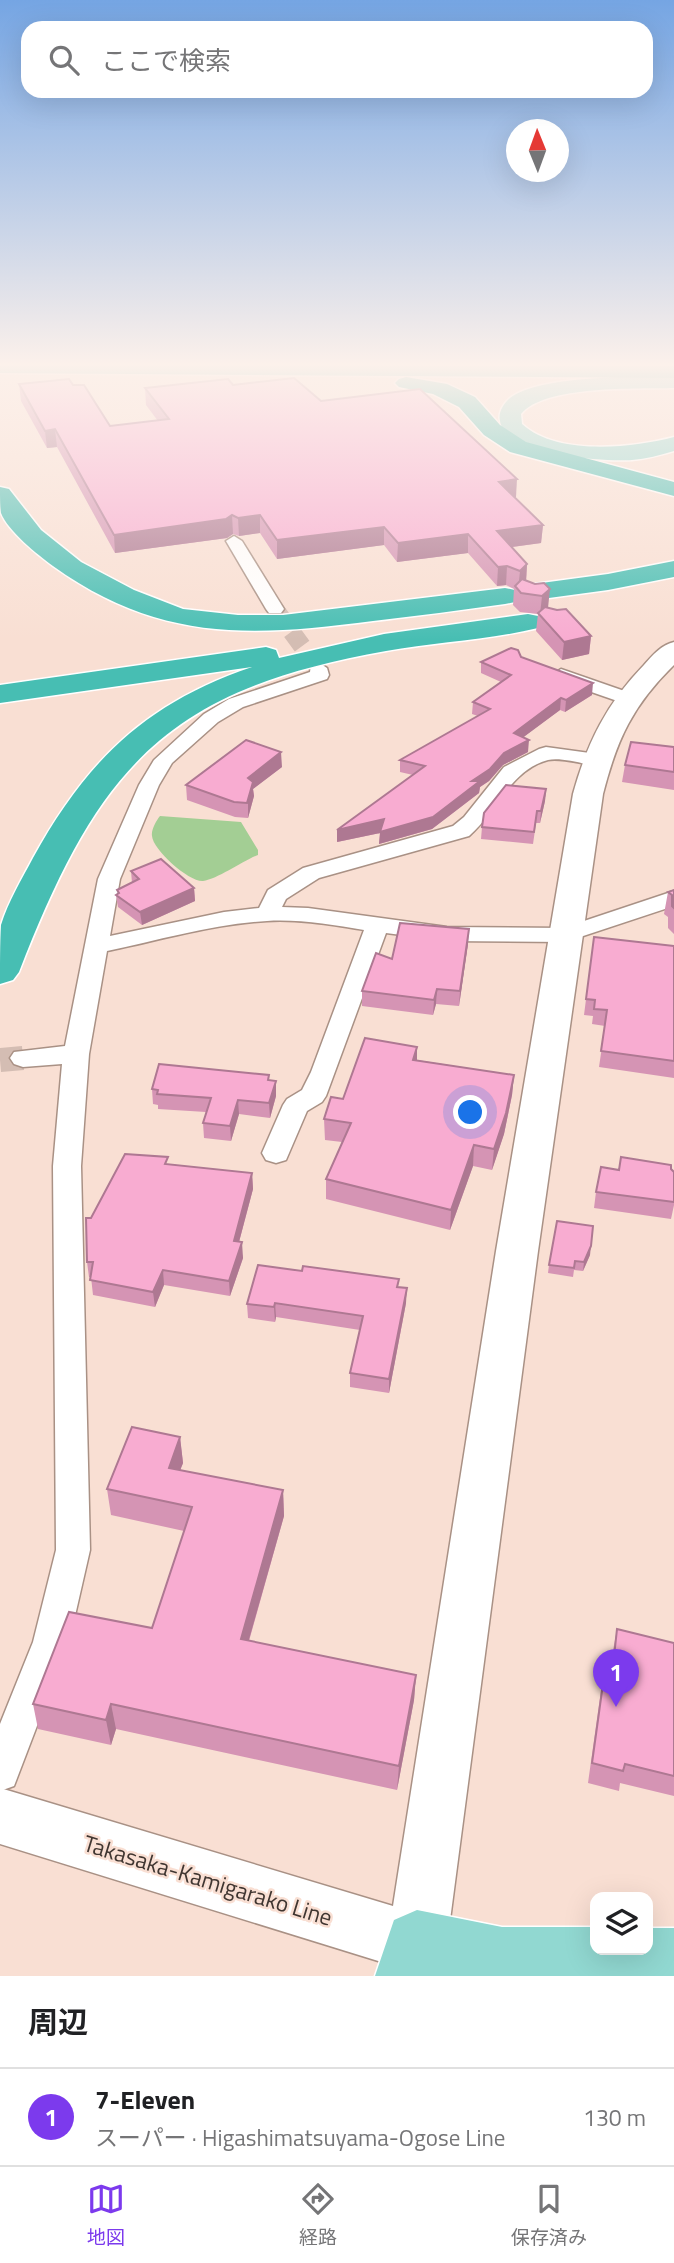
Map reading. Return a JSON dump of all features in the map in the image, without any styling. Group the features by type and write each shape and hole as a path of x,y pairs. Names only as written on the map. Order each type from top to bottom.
{"highway":[{"path":"552,456 674,489"},
{"path":"0,495 14,517 36,541 63,562 131,599 181,617 225,624 260,625 428,620"},
{"path":"0,682 316,635 531,607 608,583 674,569"},
{"path":"0,972 25,907 90,794 122,756 154,727 190,704 274,670 505,596"},
{"path":"0,694 428,620"}],"main road":[{"path":"412,1960 674,1961"}],"street":[{"path":"234,541 275,609"},
{"path":"412,1960 576,860 597,760 608,727 626,698 674,650"},
{"path":"541,667 626,698"},
{"path":"0,1772 51,1642 73,1550 66,1166 76,1054 109,879 149,785 164,760 195,730 236,703 320,675 318,668"},
{"path":"268,914 276,895 311,873 461,831 472,822 511,771 546,753 597,760"},
{"path":"95,946 223,919 268,914 308,915 447,934 565,935 674,898"},
{"path":"276,1153 296,1105 313,1096 324,1072 377,926"},
{"path":"23,1058 76,1054"},
{"name":"Takasaka-Kamigarako Line","path":"0,1816 412,1960"}],"green space":[{"path":"160,816 241,822 258,850 258,855 216,877 197,880 173,864 158,849 152,831"}],"building":[{"path":"70,456 492,456 517,479 499,482 543,525 497,531 527,564 520,571 507,566 498,567 468,534 398,543 384,527 277,540 260,515 238,518 232,515 226,519 114,535"},
{"path":"522,579 535,584 544,583 550,589 542,596 521,593 515,586"},
{"path":"545,607 566,609 591,636 564,642 538,613"},
{"path":"511,648 518,650 521,657 593,683 566,700 561,698 514,733 529,740 504,753 490,769 472,781 480,781 433,817 380,832 384,819 337,830 425,766 400,760 490,709 473,702 511,675 481,662"},
{"path":"246,740 281,752 248,778 253,782 247,803 234,802 186,785"},
{"path":"631,742 674,747 674,772 625,765"},
{"path":"506,785 546,789 541,811 537,811 534,832 482,827 484,813"},
{"path":"161,859 194,888 140,912 116,895 119,893 117,890 139,879 131,871"},
{"path":"674,890 674,908 672,895 668,892"},
{"path":"400,923 469,929 460,991 437,989 434,1000 362,991 376,953 392,959"},
{"path":"594,937 674,946 674,1061 601,1051 607,1010 594,1009 595,1000 586,999"},
{"path":"365,1038 417,1047 413,1060 514,1075 506,1113 494,1149 474,1145 451,1210 326,1179 351,1123 324,1119 331,1097 343,1099"},
{"path":"159,1064 269,1075 268,1080 276,1081 269,1103 238,1100 230,1126 203,1123 211,1098 157,1094 158,1090 152,1089"},
{"path":"125,1154 168,1157 165,1164 252,1173 234,1241 242,1242 229,1281 163,1270 153,1292 90,1280 93,1262 87,1262 86,1218 91,1218"},
{"path":"621,1157 671,1165 674,1172 674,1202 596,1192 601,1167 619,1170"},
{"path":"557,1221 593,1226 591,1246 584,1262 575,1261 574,1268 549,1265"},
{"path":"258,1265 302,1271 303,1266 399,1279 397,1287 407,1288 389,1379 350,1373 363,1316 275,1303 274,1307 247,1304"},
{"path":"132,1427 180,1437 169,1468 283,1490 241,1639 416,1675 399,1766 111,1704 106,1720 33,1704 69,1612 152,1628 192,1507 107,1489"},
{"path":"617,1629 674,1643 674,1776 625,1764 623,1771 592,1763 607,1655 614,1657"}],"tunnel":[{"path":"275,609 318,668"},
{"path":"0,1060 23,1058"}],"place":[{"name":"7-Eleven","path":"616,1707"}]}
